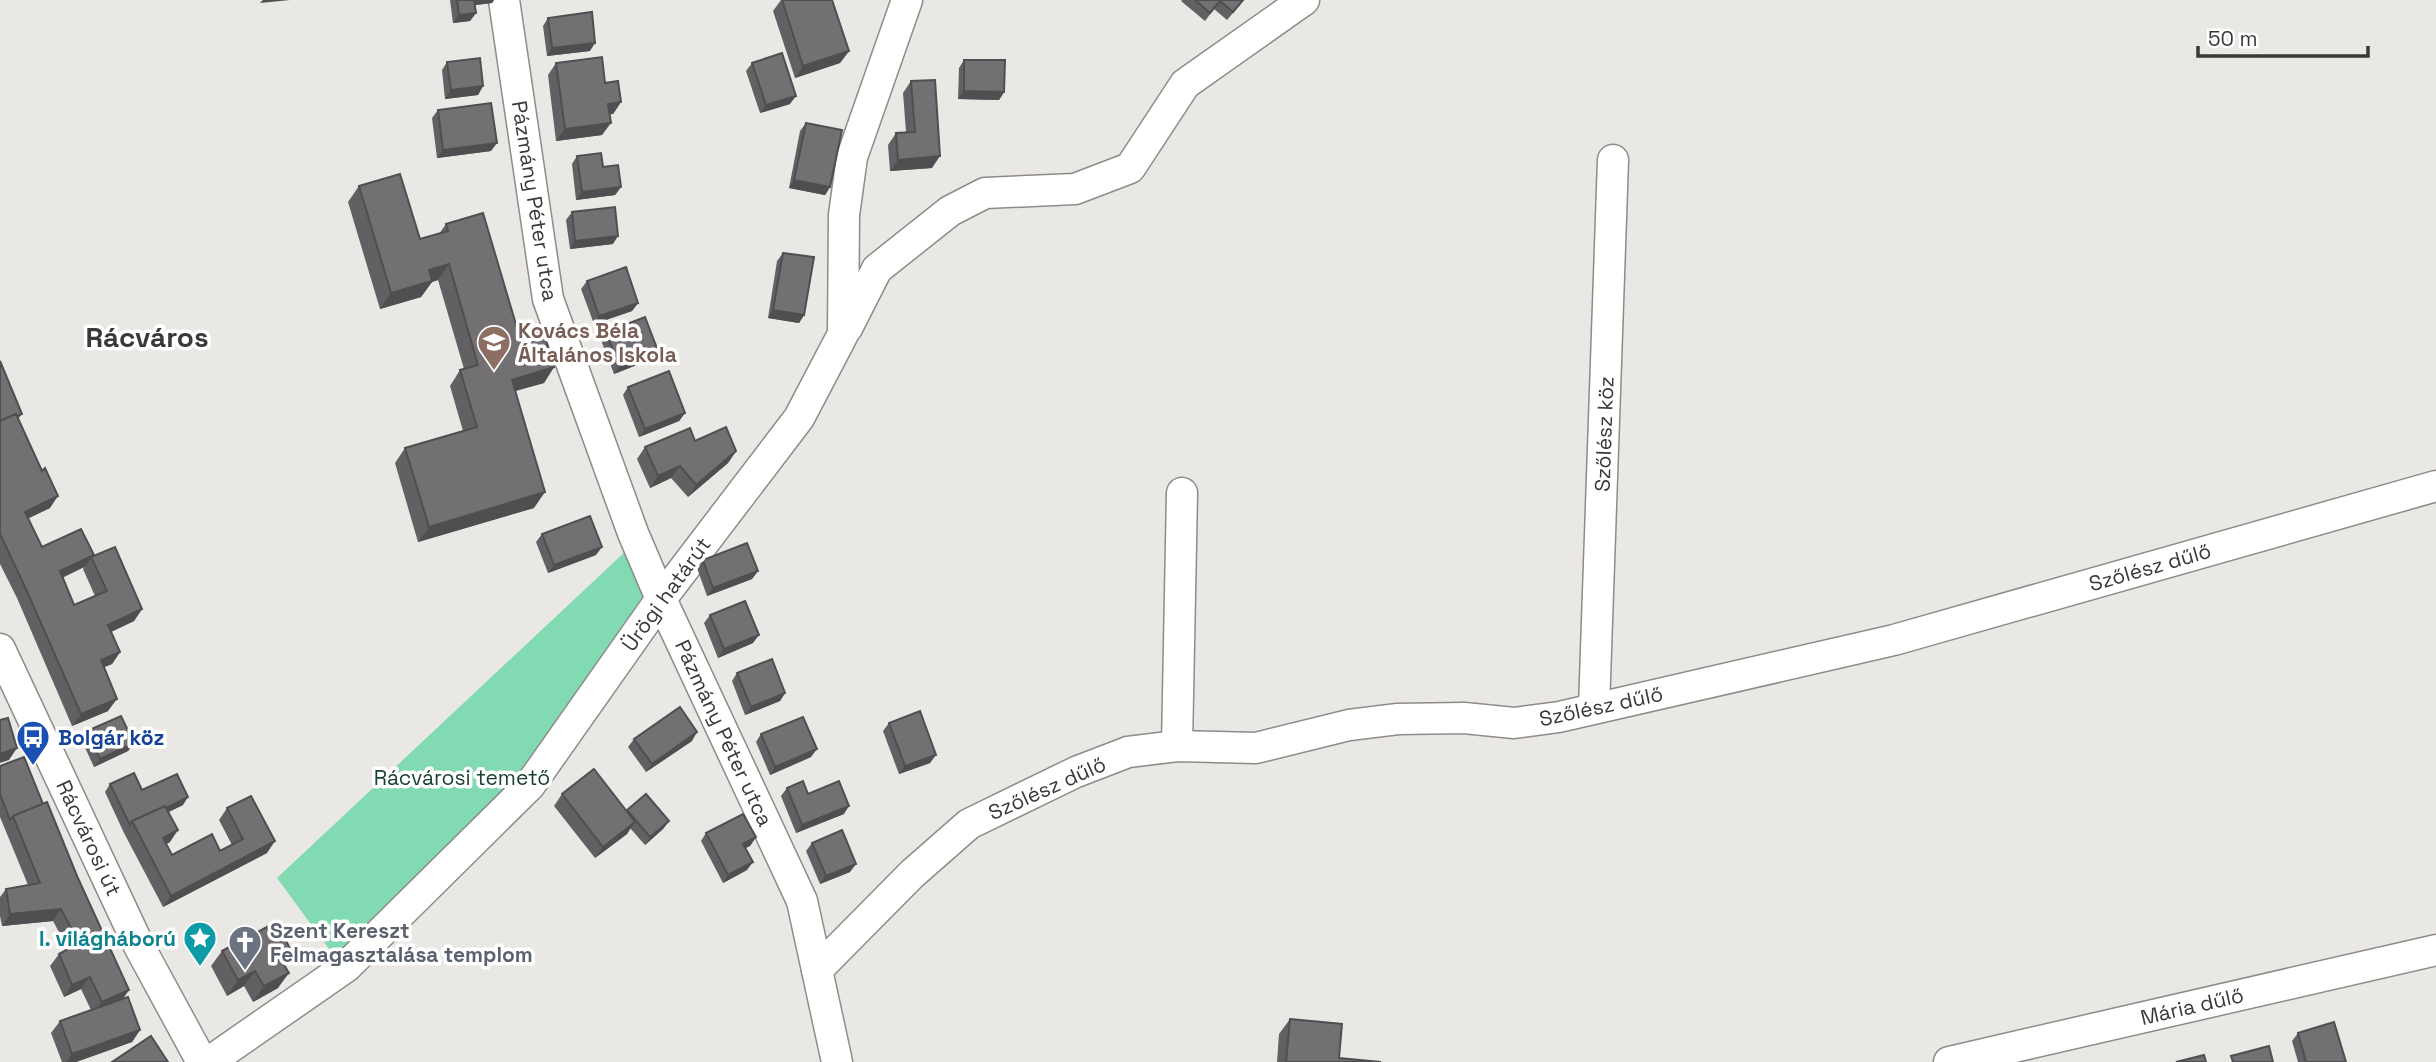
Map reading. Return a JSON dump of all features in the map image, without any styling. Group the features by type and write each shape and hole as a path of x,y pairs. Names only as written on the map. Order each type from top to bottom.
{"street":[{"name":"Pázmány Péter utca","path":"504,0 548,299 633,533 802,901 837,1062"},
{"name":"Ürögi határút","path":"209,1062 346,967 530,785 661,599 799,418 844,334 844,215 852,157 907,0"},
{"path":"844,334 877,269 950,211 985,193 1075,189 1130,168 1185,84 1304,0"},
{"name":"Szőlész köz","path":"1594,708 1613,160"},
{"name":"Szőlész dűlő","path":"817,970 912,874 969,824 1076,772 1128,752 1177,746 1256,748 1349,725 1398,719 1464,718 1514,723 1559,717 1894,640 2436,486"},
{"path":"1177,746 1182,493"},
{"name":"Rácvárosi út","path":"0,649 139,946 202,1062"},
{"name":"Mária dűlő","path":"1949,1062 2436,950"}],"green space":[{"name":"Rácvárosi temető","path":"628,549 658,604 530,785 338,961 277,878"}],"building":[{"path":"457,0 474,0 476,13 459,15"},
{"path":"782,0 832,0 849,51 803,66"},
{"path":"1195,0 1243,0 1233,12 1220,1 1210,13"},
{"path":"592,12 595,43 552,48 548,18"},
{"path":"782,53 796,96 766,105 752,63"},
{"path":"602,57 605,83 618,81 621,102 608,104 611,123 565,129 556,63"},
{"path":"480,58 483,86 451,90 447,62"},
{"path":"964,60 1005,60 1004,92 964,91"},
{"path":"935,80 940,156 898,160 896,133 915,132 911,81"},
{"path":"491,103 497,143 443,150 438,110"},
{"path":"806,123 842,130 830,187 794,180"},
{"path":"601,153 603,167 618,165 621,187 582,192 577,156"},
{"path":"400,174 420,239 448,231 446,224 483,213 520,338 543,331 554,367 512,380 545,492 429,527 405,448 477,427 460,370 478,365 449,264 429,270 432,281 391,293 359,186"},
{"path":"615,207 618,236 575,241 572,212"},
{"path":"783,253 814,257 804,315 773,310"},
{"path":"626,267 638,303 599,316 587,281"},
{"path":"645,317 658,351 619,366 606,332"},
{"path":"0,361 22,414 0,421"},
{"path":"669,371 685,413 645,429 628,387"},
{"path":"16,414 42,471 45,468 58,496 25,512 42,547 81,529 94,555 60,571 74,605 107,591 91,557 115,547 142,609 108,625 120,652 101,660 117,699 81,714 0,534 0,421"},
{"path":"726,427 736,451 696,485 680,466 658,476 645,447 690,428 695,441"},
{"path":"590,516 602,547 554,565 542,534"},
{"path":"747,543 758,571 713,588 703,560"},
{"path":"745,601 759,635 724,649 710,615"},
{"path":"772,659 785,693 751,707 737,673"},
{"path":"680,707 697,732 652,764 634,739"},
{"path":"920,711 936,755 905,766 889,723"},
{"path":"121,716 134,743 100,759 87,731"},
{"path":"803,717 817,749 775,767 761,734"},
{"path":"8,718 17,748 0,754 0,720"},
{"path":"24,757 43,804 13,816 10,820 0,794 0,766"},
{"path":"594,769 635,822 603,847 562,794"},
{"path":"134,773 142,790 177,774 188,797 132,821 130,825 110,784"},
{"path":"803,781 808,794 839,781 849,806 802,825 787,788"},
{"path":"646,794 669,821 650,837 627,810"},
{"path":"251,796 275,841 171,896 132,821 165,806 178,830 163,838 172,855 212,834 220,851 243,839 227,808"},
{"path":"47,802 129,990 102,1002 90,977 72,985 59,954 79,943 61,909 10,914 6,889 40,883 13,816"},
{"path":"743,814 756,837 743,844 753,862 728,875 706,833"},
{"path":"842,830 856,864 826,876 812,843"},
{"path":"276,922 293,954 281,960 289,973 264,986 255,971 238,980 222,951"},
{"path":"128,997 140,1030 72,1054 60,1021"},
{"path":"1290,1019 1342,1024 1339,1058 1381,1062 1286,1062"},
{"path":"2334,1022 2346,1062 2306,1062 2298,1033"},
{"path":"151,1036 168,1062 112,1062"},
{"path":"2269,1046 2273,1062 2233,1062 2231,1056"},
{"path":"2204,1055 2206,1062 2176,1062"}],"place":[{"name":"Kovács Béla Általános Iskola","path":"494,372"},
{"name":"Bolgár köz","path":"33,767"},
{"name":"I. világháború","path":"200,968"},
{"name":"Szent Kereszt Felmagasztalása templom","path":"245,972"}],"district":[{"name":"Rácváros","path":"147,337"}]}
